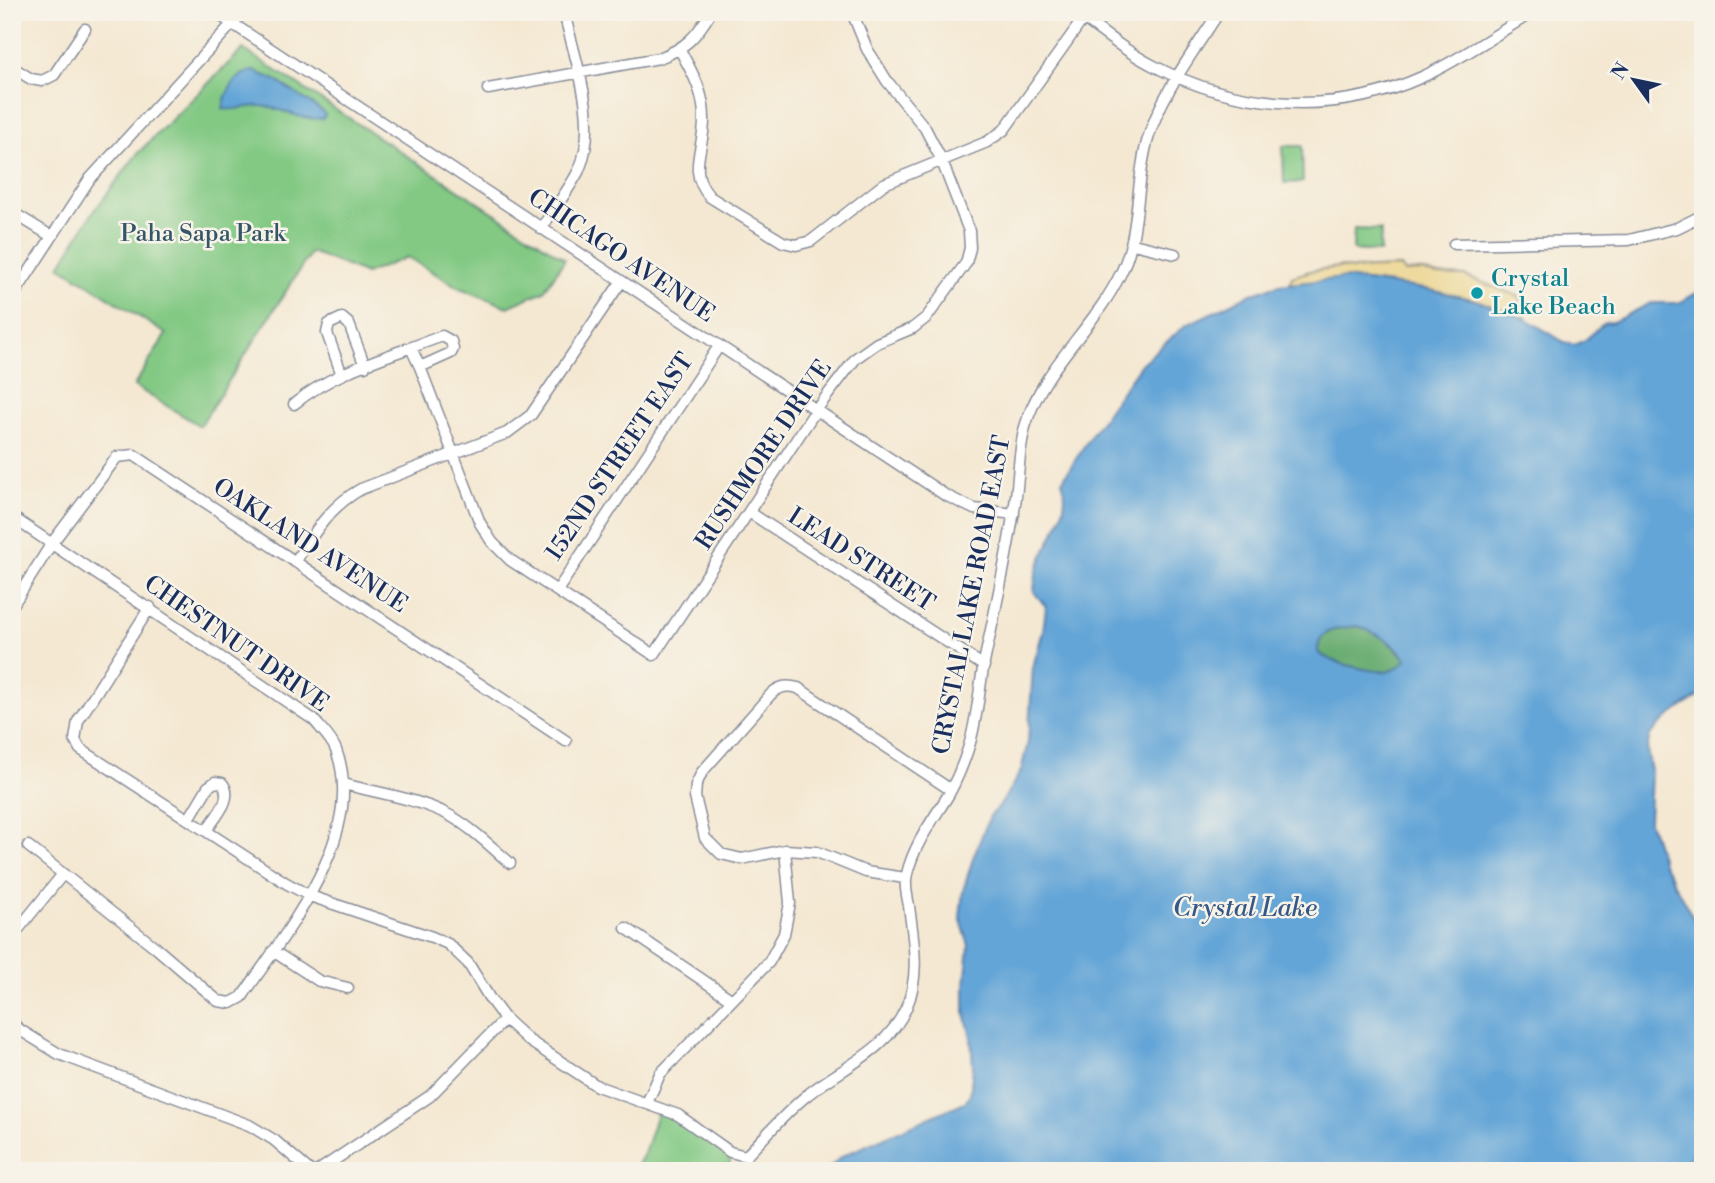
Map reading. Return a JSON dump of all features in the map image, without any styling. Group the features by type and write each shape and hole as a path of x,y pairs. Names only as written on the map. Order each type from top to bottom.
{"street":[{"name":"CHICAGO AVENUE","path":"215,12 944,495 974,509 1014,514"},
{"path":"12,298 89,180 243,12"},
{"path":"541,229 578,171 587,146 588,119 564,12"},
{"path":"488,89 659,58 680,50 697,34 710,12"},
{"name":"RUSHMORE DRIVE","path":"556,591 654,656 816,411 856,358 877,343 913,328 927,317 966,264 970,248 969,231 941,159 925,128 887,81 867,49 852,12"},
{"name":"CRYSTAL LAKE ROAD EAST","path":"647,1103 678,1115 730,1152 746,1156 804,1098 830,1077 868,1055 906,1009 915,977 915,953 905,878 914,850 951,790 969,745 1014,514 1020,452 1032,407 1043,383 1057,362 1091,324 1122,271 1133,244 1141,170 1148,139 1177,78 1219,12"},
{"path":"680,50 699,85 704,118 696,171 700,187 710,197 783,242 796,245 811,241 884,184 987,142 1004,130 1083,14 1141,58 1177,78 1215,92 1259,101 1303,104 1344,101 1385,91 1424,76 1533,12"},
{"path":"12,67 31,79 42,81 54,75 85,29"},
{"path":"12,212 51,236"},
{"path":"1454,244 1629,240 1677,228 1703,215"},
{"path":"1133,244 1175,254"},
{"path":"295,562 326,516 345,498 361,489 507,433 531,415 621,282"},
{"path":"342,375 327,333 329,324 342,318 349,324 366,366"},
{"path":"295,404 314,387 342,375 442,335 451,341 451,353 420,367"},
{"name":"152ND STREET EAST","path":"556,591 719,346"},
{"path":"411,348 480,523 492,542 510,560 556,591"},
{"name":"OAKLAND AVENUE","path":"12,606 52,543 117,457 134,455 566,741"},
{"name":"LEAD STREET","path":"749,512 984,666"},
{"name":"CHESTNUT DRIVE","path":"12,517 314,719 335,748 344,784 339,820 323,872 310,896 242,997 231,1003 218,1001 28,846"},
{"path":"150,607 78,721 75,740 80,749 310,896 448,944 468,963 505,1019 528,1040 597,1086 647,1103 660,1074 769,962 784,934 790,903 785,850"},
{"path":"905,878 866,872 817,852 785,850 742,859 720,854 705,838 695,797 696,785 702,772 768,696 780,687 789,685 798,688 951,790"},
{"path":"188,819 208,787 215,782 222,783 228,796 206,831"},
{"path":"344,784 422,804 444,813 468,827 510,863"},
{"path":"12,937 63,874"},
{"path":"626,928 732,1000"},
{"path":"273,951 318,981 348,988"},
{"path":"318,1171 430,1096 505,1019"},
{"path":"12,1023 59,1054 249,1125 274,1140 310,1171"}],"green space":[{"name":"Paha Sapa Park","path":"243,49 565,259 544,291 508,307 460,288 407,257 366,274 311,252 200,426 134,386 166,334 60,266 91,215 138,153"},
{"path":"1283,146 1302,146 1303,182 1284,183"},
{"path":"1354,229 1381,230 1380,252 1353,250"},
{"path":"1358,626 1380,635 1407,659 1394,670 1378,671 1343,664 1318,652 1325,634"},
{"path":"659,1107 730,1152 730,1171 634,1171 644,1154"}],"sand":[{"name":"Crystal Lake Beach","path":"1340,267 1400,267 1404,272 1421,271 1465,276 1520,297 1526,319 1476,300 1391,284 1344,278 1289,285 1292,277 1310,271"}],"water":[{"path":"254,71 275,80 325,115 323,118 307,118 262,106 223,109 232,84 242,75"},
{"name":"Crystal Lake","path":"1344,278 1426,289 1476,300 1526,319 1564,342 1574,345 1584,341 1604,323 1613,322 1651,303 1679,303 1703,289 1703,693 1667,718 1650,735 1647,750 1651,771 1649,822 1663,863 1703,936 1703,1138 1681,1171 825,1171 844,1155 965,1102 970,1095 973,1067 971,1037 965,1013 969,946 960,917 963,891 990,816 999,807 1021,771 1028,742 1033,667 1043,631 1046,607 1034,592 1035,577 1062,515 1065,492 1062,481 1141,364 1186,325 1253,293 1279,285","holes":["1358,626 1391,643 1407,659 1394,670 1378,671 1343,664 1318,652 1325,634"]}],"place":[{"name":"Crystal Lake Beach","path":"1477,293"}]}
